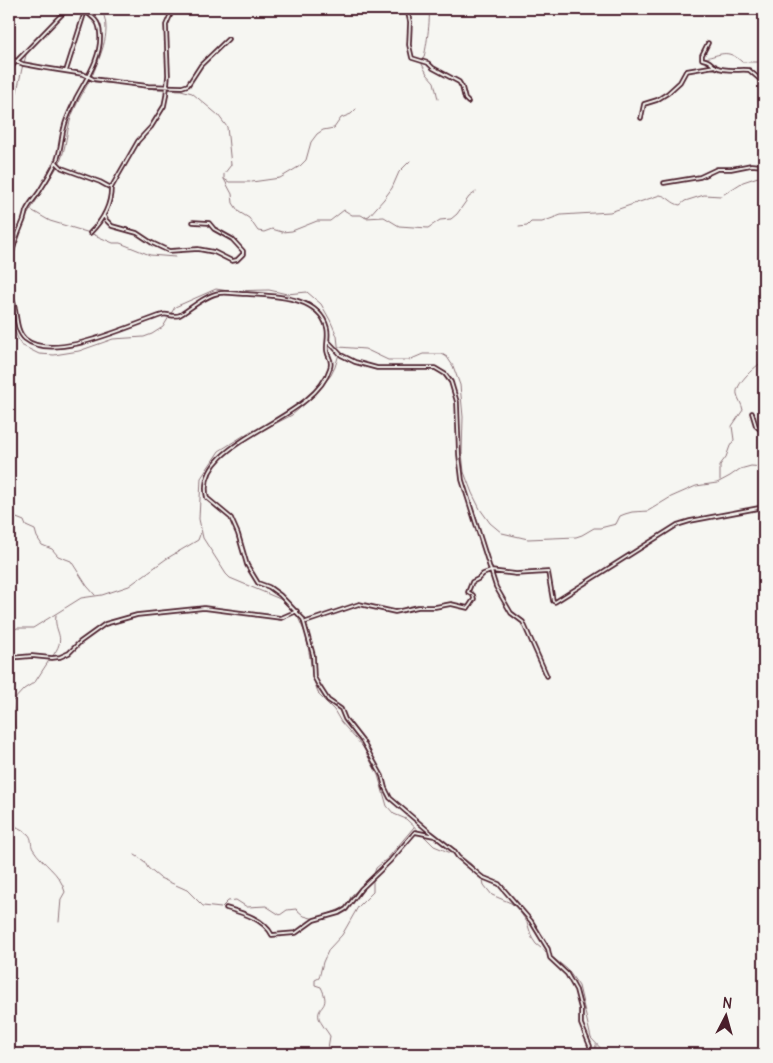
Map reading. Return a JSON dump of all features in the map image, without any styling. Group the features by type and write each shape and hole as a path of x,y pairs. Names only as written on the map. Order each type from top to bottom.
{"street":[{"path":"9,69 15,60 67,9"},
{"path":"90,232 104,216 111,195 111,188 138,141 151,127 164,106 167,86 168,48 166,26 173,9"},
{"path":"407,9 410,22 409,45 412,58 428,63 433,68 459,82 465,99 468,102"},
{"path":"66,72 84,10 96,19 100,34 97,53 89,77 65,124 61,148 56,162 41,189 26,210 11,254 10,294 23,337 46,346 95,340 163,315 176,316 196,303 220,293 275,296 303,303 323,318 327,327 327,352 332,360 331,367 318,389 290,412 224,453 210,471 205,484 208,498 231,518 247,565 258,583 270,587 297,611 305,622 313,655 314,676 331,704 341,709 344,719 363,742 382,776 389,796 482,877 499,884 531,921 549,950 550,958 567,974 576,990 581,1009 580,1024 590,1046 589,1054"},
{"path":"9,58 23,64 83,74 93,79 148,86 185,87 201,65 228,39"},
{"path":"708,43 701,58 703,60 710,60 715,66"},
{"path":"641,118 644,104 657,100 668,93 680,82 686,70 715,66 732,70 749,70 764,83"},
{"path":"56,162 62,168 111,188"},
{"path":"664,183 700,177 717,169 731,169 745,165 764,166"},
{"path":"104,216 112,226 136,233 169,251 198,249 214,252 232,261 237,260 243,254 243,251 234,240 214,229 209,223 193,222"},
{"path":"328,341 341,355 355,362 376,368 435,368 445,374 451,382 457,402 458,455 462,480 497,590 515,618 523,622 546,676"},
{"path":"752,413 756,426 764,433"},
{"path":"305,622 359,604 394,612 418,607 435,607 451,604 468,608 474,599 474,595 468,592 472,582 491,571 516,574 548,572 551,596 553,601 556,602 677,525 764,506"},
{"path":"9,658 34,656 60,657 69,653 80,642 105,624 137,615 204,608 281,618 297,611"},
{"path":"226,908 258,921 268,927 272,935 296,933 312,921 339,913 349,906 361,889 386,866 415,832 434,836"}],"waterway":[{"path":"93,74 106,33 106,25 101,9"},
{"path":"423,60 428,34 429,9"},
{"path":"24,63 27,51"},
{"path":"705,58 728,54 742,62 746,62"},
{"path":"748,62 764,63"},
{"path":"9,100 16,96 23,64"},
{"path":"422,64 434,82 438,99"},
{"path":"92,75 94,82 181,90 192,93 218,115 227,127 231,165 224,174 224,179 232,194 233,203 239,212 249,218 258,231 264,232 272,229 282,232 292,231 317,221 330,221 344,210 352,215 361,215 366,218 384,217 399,226 428,228 440,220 451,219 469,197 476,192"},
{"path":"26,217 59,164 73,113 91,78"},
{"path":"252,182 280,178 300,166 306,160 311,142 317,134 323,130 334,128 341,118 351,114 356,109"},
{"path":"365,217 369,216 384,199 392,188 399,172 410,161"},
{"path":"519,227 527,226 531,222 542,222 561,215 610,212 660,195 680,205 685,201 704,195 721,196 743,182 764,175"},
{"path":"224,179 229,182 250,182"},
{"path":"31,210 50,221 90,233 113,243 120,243 150,255 175,257"},
{"path":"9,257 16,232 21,225"},
{"path":"9,319 21,345 39,354 54,355 79,351 113,339 144,337 152,334 163,327 175,307 216,289 228,291 269,290 287,294 307,292 321,304 337,336 339,354 331,375 315,395 292,415 263,430 251,431 219,451 201,478 199,519 203,538 230,578 280,599 297,615 306,635 314,681 319,695 334,710 341,722 363,747 378,775 387,806 394,814 406,819 420,832"},
{"path":"720,480 720,465 734,440 732,426 743,410 737,390 745,377 761,363 764,338"},
{"path":"339,347 365,349 388,360 409,360 423,354 442,354 447,357 453,366 460,385 463,417 462,453 464,472 480,509 490,523 502,533 528,539 576,537 594,528 616,524 620,516 625,514 648,511 671,497 696,486 717,483 740,469 751,466 764,467"},
{"path":"9,515 24,521 26,526 35,530 42,545 52,549 58,556 71,561 95,595"},
{"path":"9,633 17,628 33,628 81,598 102,595 129,586 166,559 198,540 201,532"},
{"path":"51,658 60,640 56,627 56,615"},
{"path":"9,744 15,729 12,702 24,689 35,682 50,659"},
{"path":"9,822 28,834 33,849 63,885 65,892 61,899 59,922"},
{"path":"327,1054 330,1036 319,1018 325,999 321,987 315,985 315,980 319,978 329,949 342,935 358,907 373,892 373,877 376,868 388,858 414,827"},
{"path":"423,835 434,846 463,858 471,864 482,876 484,885 492,895 511,903 518,909 527,922 536,944 567,969 579,986 591,1038 606,1054"},
{"path":"135,855 144,861 148,868 160,878 187,890 203,906 221,908 228,901 236,900 247,907 266,906 280,915 287,910 296,909 304,916 315,919 346,907 352,895 373,877"},
{"path":"595,1054 596,1045"}]}
